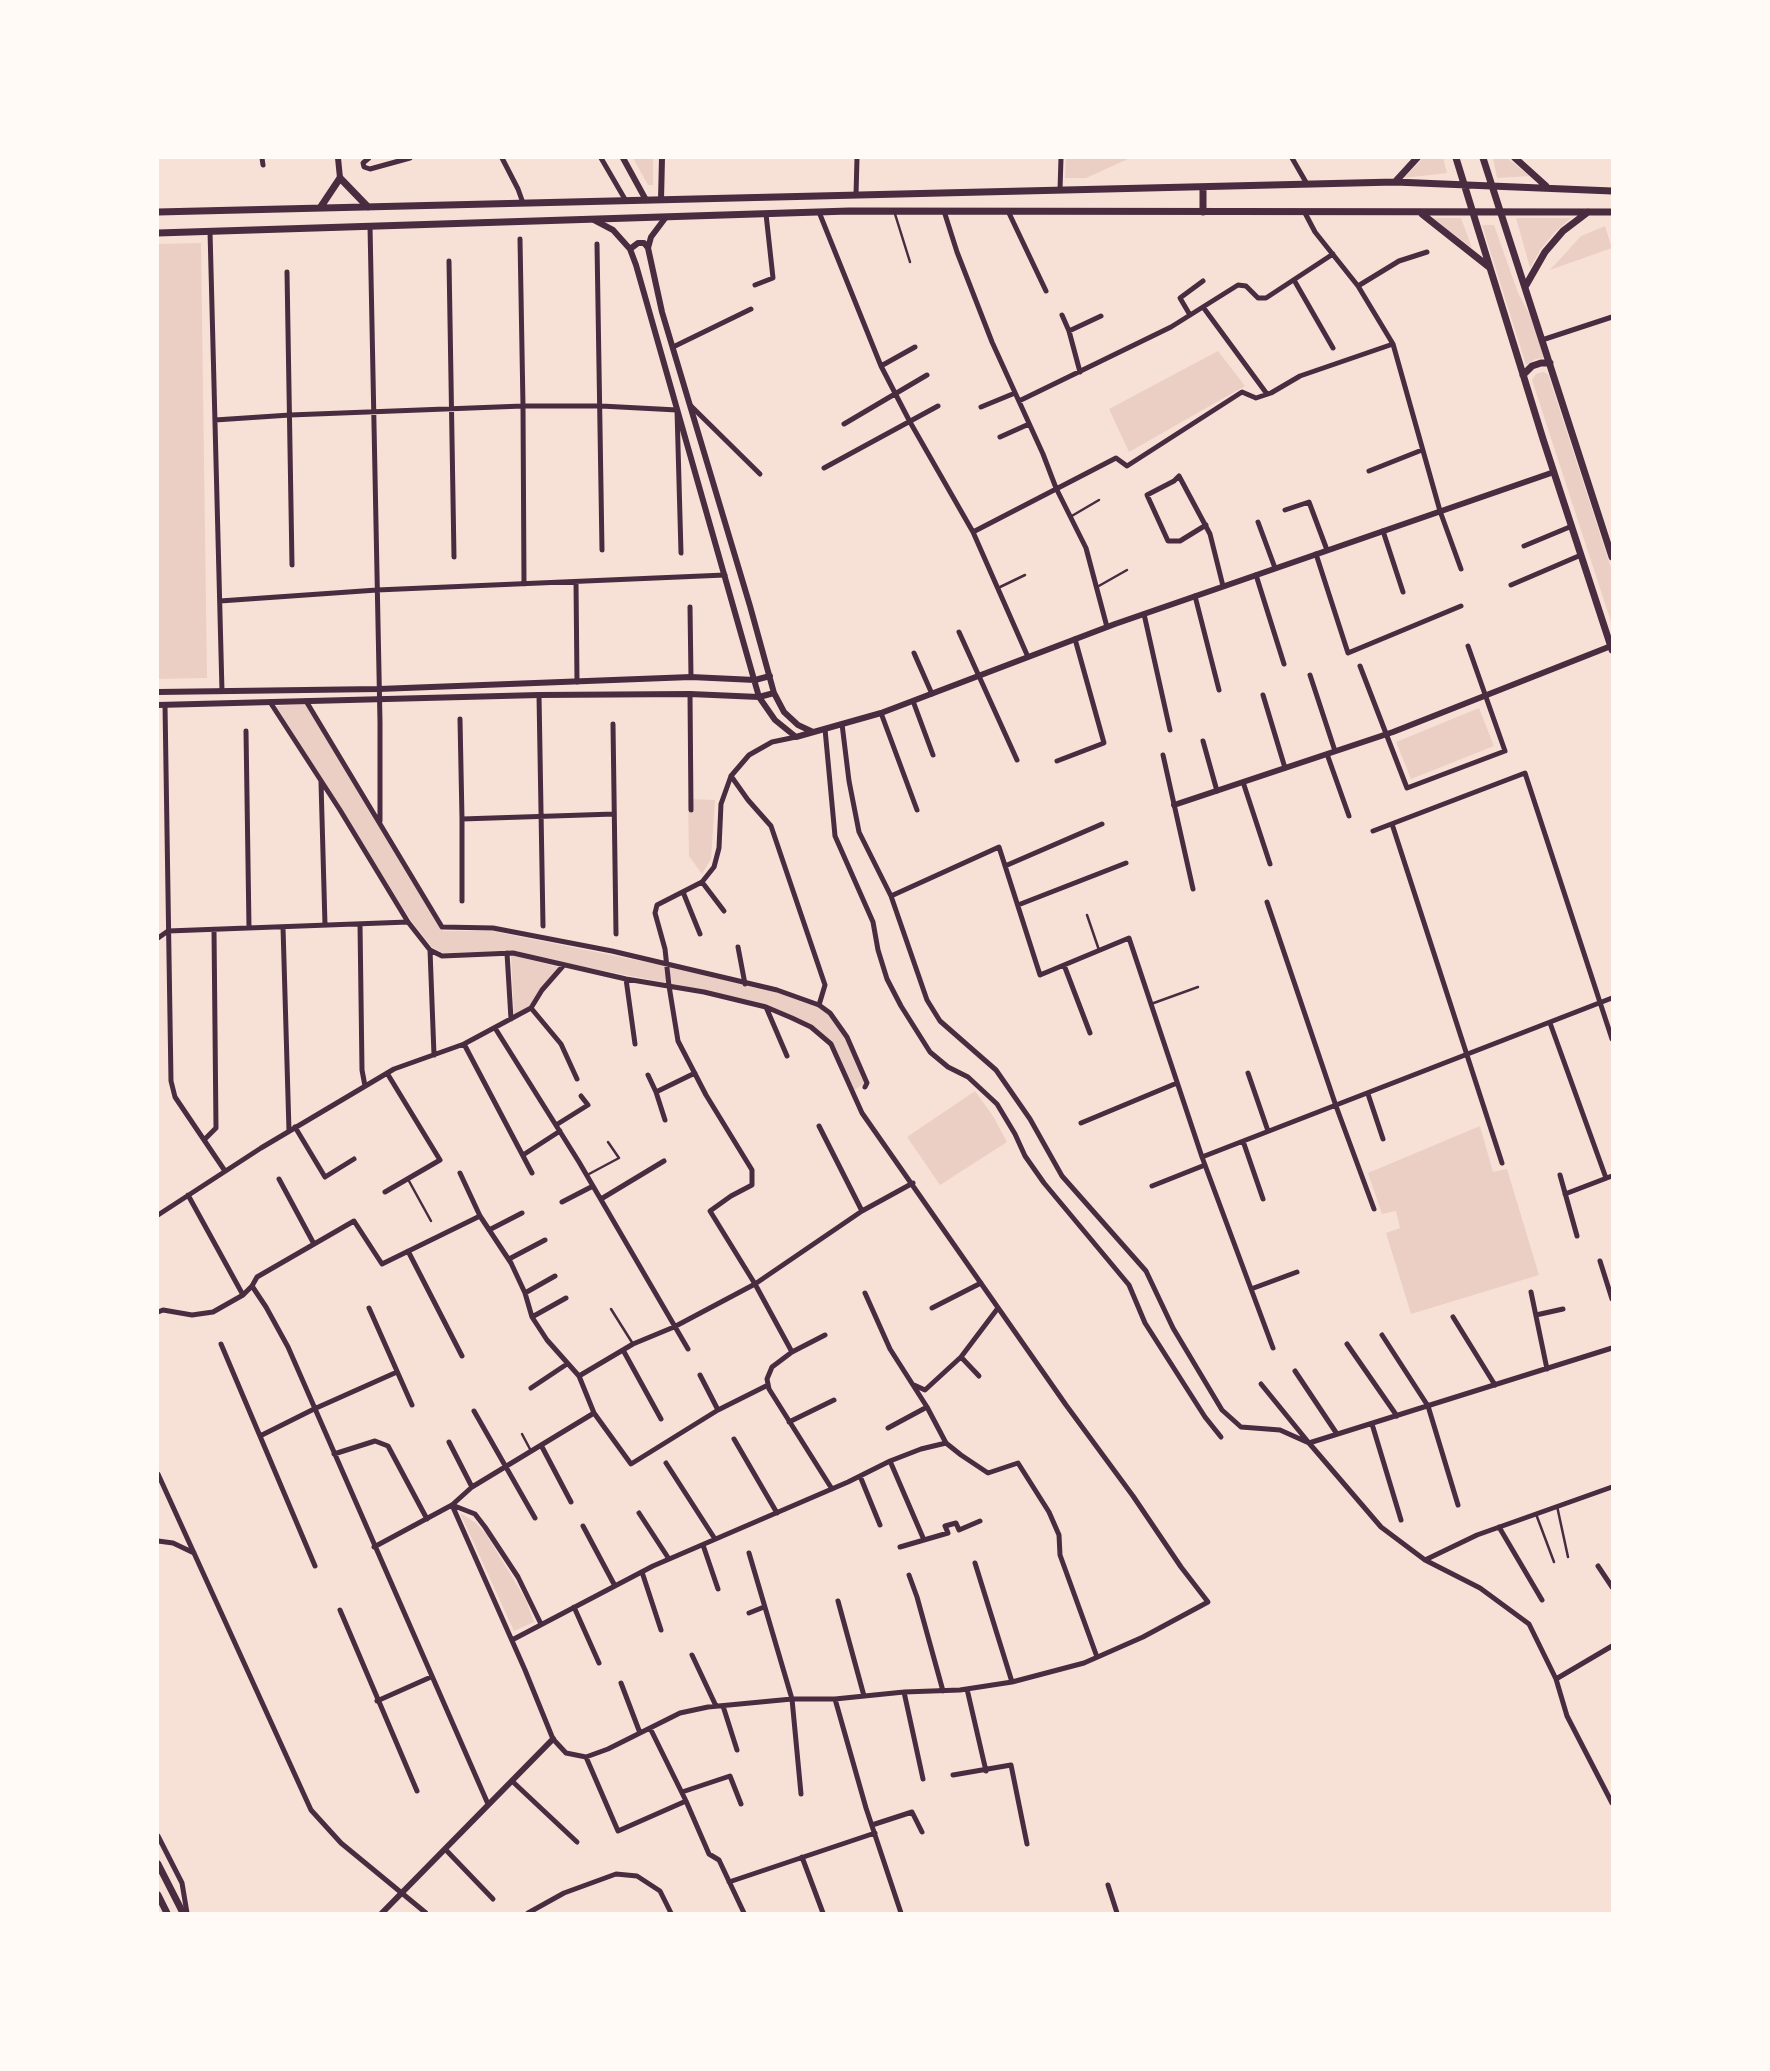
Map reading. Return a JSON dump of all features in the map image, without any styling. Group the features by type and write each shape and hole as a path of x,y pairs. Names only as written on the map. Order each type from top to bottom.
{"main road":[{"path":"1395,182 1417,158"},
{"path":"1456,158 1612,648"},
{"path":"1483,158 1612,557"},
{"path":"1515,158 1546,187"},
{"path":"320,208 340,178 368,207"},
{"path":"158,212 1395,182 1612,191"},
{"path":"1203,187 1203,212"},
{"path":"523,203 523,221"},
{"path":"158,233 819,212 1612,212"},
{"path":"1525,287 1545,252 1563,231 1588,212"},
{"path":"1421,213 1490,268"},
{"path":"1523,375 1532,366 1541,362 1550,363"},
{"path":"158,1864 185,1913"},
{"path":"158,1895 167,1913"}],"street":[{"path":"262,158 263,165"},
{"path":"338,158 340,178"},
{"path":"369,158 365,160 364,167 370,169 410,158"},
{"path":"502,158 523,203"},
{"path":"601,158 626,201"},
{"path":"623,158 646,200"},
{"path":"661,200 662,158"},
{"path":"856,195 857,158"},
{"path":"1060,190 1061,158"},
{"path":"1292,158 1307,184"},
{"path":"944,211 992,342 1056,488 1086,548 1107,627"},
{"path":"1008,211 1046,291"},
{"path":"819,212 895,396 973,532 1028,657"},
{"path":"1305,213 1315,232 1358,286 1393,344 1440,511 1461,569"},
{"path":"755,285 773,278 766,214"},
{"path":"648,248 651,237 666,217"},
{"path":"592,219 613,230 630,249 759,697 775,720 796,737"},
{"path":"370,226 380,823"},
{"path":"210,231 222,691"},
{"path":"520,239 524,584"},
{"path":"630,249 638,243 645,243 648,248 662,312 774,693 784,712 798,725 813,732"},
{"path":"597,244 602,550"},
{"path":"1358,286 1399,261 1427,252"},
{"path":"1019,401 1171,327 1238,285 1246,286 1258,298 1266,298 1333,254"},
{"path":"449,261 454,557"},
{"path":"287,272 292,565"},
{"path":"1294,280 1333,348"},
{"path":"1190,316 1180,298 1203,281"},
{"path":"1203,307 1267,394"},
{"path":"673,347 751,309"},
{"path":"1062,315 1080,372"},
{"path":"1069,331 1101,316"},
{"path":"1542,340 1612,317"},
{"path":"973,532 1116,458 1127,466 1242,393 1256,398 1300,376 1393,344"},
{"path":"881,366 915,347"},
{"path":"844,424 927,375"},
{"path":"981,407 1015,393"},
{"path":"215,420 523,406 677,410 691,406"},
{"path":"691,406 760,474"},
{"path":"824,468 938,406"},
{"path":"677,410 681,553"},
{"path":"1000,437 1029,424"},
{"path":"1368,471 1423,450"},
{"path":"792,1352 755,1284 710,1211 752,1185 752,1170 678,1041 668,963 655,913 657,905 702,882 714,867 719,848 721,804 731,776 749,755 772,741 881,713 1107,627 1554,472"},
{"path":"1206,525 1180,541 1168,541 1147,495 1179,477 1206,525 1210,534 1223,586"},
{"path":"1284,510 1309,502 1328,550"},
{"path":"1258,522 1275,568"},
{"path":"1524,546 1572,526"},
{"path":"1383,531 1403,592"},
{"path":"1316,554 1348,653 1461,606"},
{"path":"1511,585 1581,555"},
{"path":"220,601 377,590 725,575"},
{"path":"1256,575 1284,664"},
{"path":"576,582 576,682"},
{"path":"1195,596 1219,690"},
{"path":"690,607 691,677"},
{"path":"1144,614 1170,730"},
{"path":"959,632 1017,760"},
{"path":"1057,761 1104,743 1075,639"},
{"path":"1360,666 1407,788 1505,751 1468,646"},
{"path":"1174,805 1387,734 1612,648"},
{"path":"914,653 932,694"},
{"path":"1310,675 1335,751"},
{"path":"158,692 379,689 691,677 755,680 770,676"},
{"path":"225,1171 174,1097 171,1081 161,705 539,695 690,694 759,697 774,693"},
{"path":"690,694 691,810"},
{"path":"539,695 544,926"},
{"path":"1263,695 1285,768"},
{"path":"306,701 442,927 493,928 668,963 777,990 819,1005 830,1013 847,1037 867,1083 865,1087"},
{"path":"913,701 933,755"},
{"path":"270,702 408,922 430,950 442,956 513,953 626,979 704,992 766,1007 811,1027 831,1045 862,1113 1208,1602 1084,1663 1012,1682 943,1691 835,1699 792,1699 680,1713 586,1757 566,1753 553,1739 452,1505"},
{"path":"881,713 917,810"},
{"path":"460,719 462,901"},
{"path":"613,723 616,934"},
{"path":"842,724 859,832 891,896 927,1000 940,1021 996,1070 1030,1119 1062,1176 1146,1271 1178,1338 1222,1410 1241,1427 1280,1430 1309,1443 1612,1348"},
{"path":"825,729 835,836 873,922 887,979 911,1023 930,1052 948,1067 968,1077 997,1104 1025,1156 1044,1183 1129,1285 1158,1346 1221,1437"},
{"path":"246,731 249,928"},
{"path":"1203,741 1217,791"},
{"path":"1327,754 1349,816"},
{"path":"1163,755 1192,890"},
{"path":"1373,831 1525,773 1612,1039"},
{"path":"731,776 771,826 825,985 819,1005"},
{"path":"321,780 325,926"},
{"path":"1242,782 1270,864"},
{"path":"462,819 614,814"},
{"path":"1005,866 1102,824"},
{"path":"1392,824 1502,1163"},
{"path":"891,896 999,847 1040,975 1129,938 1202,1157 1273,1348"},
{"path":"1017,905 1126,863"},
{"path":"702,882 724,911"},
{"path":"682,892 700,934"},
{"path":"1267,902 1374,1209"},
{"path":"158,938 168,931 408,922"},
{"path":"360,924 362,1070 365,1086"},
{"path":"283,927 292,1129 325,1177 354,1159"},
{"path":"205,1139 216,1128 214,930"},
{"path":"738,947 746,984"},
{"path":"430,950 434,1055"},
{"path":"507,953 511,1019"},
{"path":"1065,965 1090,1033"},
{"path":"158,1215 292,1129 387,1073 464,1044 531,1008 542,990 563,966"},
{"path":"626,979 635,1044"},
{"path":"1202,1157 1612,999"},
{"path":"766,1007 788,1056"},
{"path":"531,1008 561,1044 577,1079"},
{"path":"1550,1023 1609,1177 1565,1194"},
{"path":"495,1028 587,1175 688,1349"},
{"path":"464,1044 533,1172"},
{"path":"385,1192 440,1160 387,1073"},
{"path":"656,1092 695,1073"},
{"path":"1248,1073 1268,1131"},
{"path":"648,1075 665,1120"},
{"path":"1081,1123 1177,1083"},
{"path":"1368,1094 1383,1139"},
{"path":"523,1155 589,1105 581,1096"},
{"path":"819,1126 862,1211"},
{"path":"1243,1141 1263,1199"},
{"path":"601,1199 664,1161"},
{"path":"1152,1186 1205,1165"},
{"path":"460,1173 480,1216 509,1259 525,1293 532,1317 547,1340 579,1376 594,1413 631,1464 718,1410 768,1385"},
{"path":"1560,1175 1577,1236"},
{"path":"279,1179 314,1244"},
{"path":"579,1376 633,1344 674,1327 755,1284 862,1211 912,1183"},
{"path":"562,1202 593,1186"},
{"path":"188,1195 243,1295"},
{"path":"489,1230 522,1213"},
{"path":"158,1312 163,1310 192,1315 213,1312 243,1295 257,1277 354,1222 382,1264 480,1216"},
{"path":"509,1259 545,1240"},
{"path":"408,1251 462,1356"},
{"path":"1600,1261 1612,1295"},
{"path":"1251,1289 1297,1272"},
{"path":"525,1293 555,1276"},
{"path":"932,1307 981,1283"},
{"path":"252,1286 288,1347 488,1804"},
{"path":"1531,1292 1548,1369"},
{"path":"865,1293 890,1349 914,1385 946,1443 988,1473 1018,1463 1049,1512 1059,1535 1060,1555 1097,1657"},
{"path":"532,1317 566,1298"},
{"path":"369,1308 412,1405"},
{"path":"914,1385 925,1390 961,1356 998,1308"},
{"path":"1536,1315 1563,1308"},
{"path":"1454,1317 1495,1385"},
{"path":"825,1335 792,1352 772,1367 767,1379 789,1422 832,1489"},
{"path":"1382,1335 1428,1406 1458,1505"},
{"path":"221,1344 315,1566"},
{"path":"1347,1344 1397,1416"},
{"path":"623,1350 661,1419"},
{"path":"961,1356 979,1376"},
{"path":"531,1388 568,1364"},
{"path":"1295,1371 1337,1434"},
{"path":"260,1436 397,1372"},
{"path":"700,1375 718,1410"},
{"path":"1261,1384 1381,1527 1425,1560 1480,1588 1529,1624 1556,1679 1567,1716 1610,1792 1612,1803"},
{"path":"789,1422 834,1400"},
{"path":"888,1428 927,1407"},
{"path":"474,1410 535,1518"},
{"path":"374,1547 452,1505 472,1487 594,1413"},
{"path":"1372,1424 1401,1520"},
{"path":"734,1438 777,1513"},
{"path":"334,1454 374,1441 388,1446 427,1519"},
{"path":"449,1442 472,1487"},
{"path":"512,1640 669,1559 890,1461 946,1443"},
{"path":"541,1445 571,1502"},
{"path":"890,1461 924,1540"},
{"path":"666,1463 715,1539"},
{"path":"158,1474 312,1810 341,1843 426,1913"},
{"path":"860,1476 880,1525"},
{"path":"1425,1560 1477,1535 1612,1487"},
{"path":"452,1505 475,1514 485,1527 518,1577 541,1624"},
{"path":"639,1513 669,1559"},
{"path":"900,1547 948,1533 945,1526 956,1523 959,1530 980,1521"},
{"path":"583,1526 615,1586"},
{"path":"1499,1527 1542,1600"},
{"path":"158,1541 173,1543 195,1554"},
{"path":"703,1545 718,1589"},
{"path":"749,1553 792,1699 801,1794"},
{"path":"975,1563 1012,1682"},
{"path":"1598,1566 1612,1587"},
{"path":"642,1572 661,1630"},
{"path":"909,1575 918,1597 943,1691"},
{"path":"838,1601 864,1696"},
{"path":"749,1614 764,1607"},
{"path":"574,1608 599,1663"},
{"path":"340,1611 417,1791"},
{"path":"1556,1679 1612,1646"},
{"path":"692,1655 720,1706 737,1750"},
{"path":"377,1702 431,1677"},
{"path":"621,1683 640,1733"},
{"path":"967,1689 986,1771"},
{"path":"904,1692 923,1779"},
{"path":"835,1699 901,1913"},
{"path":"650,1728 709,1854 719,1860 744,1913"},
{"path":"382,1913 553,1739"},
{"path":"586,1757 618,1831 686,1801"},
{"path":"953,1775 1011,1766 1027,1844"},
{"path":"682,1793 730,1776 741,1804"},
{"path":"512,1781 577,1842"},
{"path":"872,1825 912,1812 922,1832"},
{"path":"729,1882 875,1833"},
{"path":"158,1836 182,1883 185,1913"},
{"path":"445,1849 493,1899"},
{"path":"802,1857 823,1913"},
{"path":"529,1913 564,1893 616,1874 637,1876 660,1891 671,1913"},
{"path":"1108,1885 1116,1913"}],"lane":[{"path":"894,211 910,262"},
{"path":"1070,517 1099,500"},
{"path":"1097,587 1127,570"},
{"path":"998,588 1025,575"},
{"path":"1087,915 1099,950"},
{"path":"1151,1004 1198,987"},
{"path":"587,1175 619,1158 608,1142"},
{"path":"408,1178 431,1221"},
{"path":"611,1309 633,1344"},
{"path":"522,1434 531,1451"},
{"path":"1557,1506 1568,1557"},
{"path":"1535,1514 1554,1562"}],"shaded area":[{"path":"633,158 653,158 653,185 648,185"},
{"path":"1066,158 1128,159 1086,178 1065,178"},
{"path":"1423,158 1443,158 1447,173 1404,178"},
{"path":"1493,158 1507,158 1530,176 1497,178"},
{"path":"1433,218 1461,218 1472,248 1447,229"},
{"path":"1516,218 1571,218 1541,249 1530,268"},
{"path":"1482,225 1494,225 1518,293 1532,319 1544,358 1526,365"},
{"path":"1605,226 1612,248 1550,270 1581,236"},
{"path":"201,243 207,678 158,679 158,244"},
{"path":"1218,351 1245,386 1129,452 1109,409"},
{"path":"1536,374 1548,374 1612,571 1612,625 1532,380"},
{"path":"305,704 443,931 492,931 666,966 667,983 517,951 443,953 432,947 412,922 276,706"},
{"path":"1479,708 1494,746 1411,779 1396,742"},
{"path":"688,799 715,800 711,859 702,874 689,856"},
{"path":"511,955 559,967 529,1006 514,1015"},
{"path":"670,966 777,992 819,1007 830,1015 847,1038 865,1083 853,1091 831,1042 810,1025 768,1006 670,984"},
{"path":"975,1091 1007,1142 940,1185 907,1137"},
{"path":"1480,1126 1493,1172 1507,1169 1539,1275 1411,1314 1386,1233 1400,1228 1396,1211 1382,1214 1368,1173"},
{"path":"460,1513 476,1523 486,1534 526,1600 534,1622 514,1631"}]}
